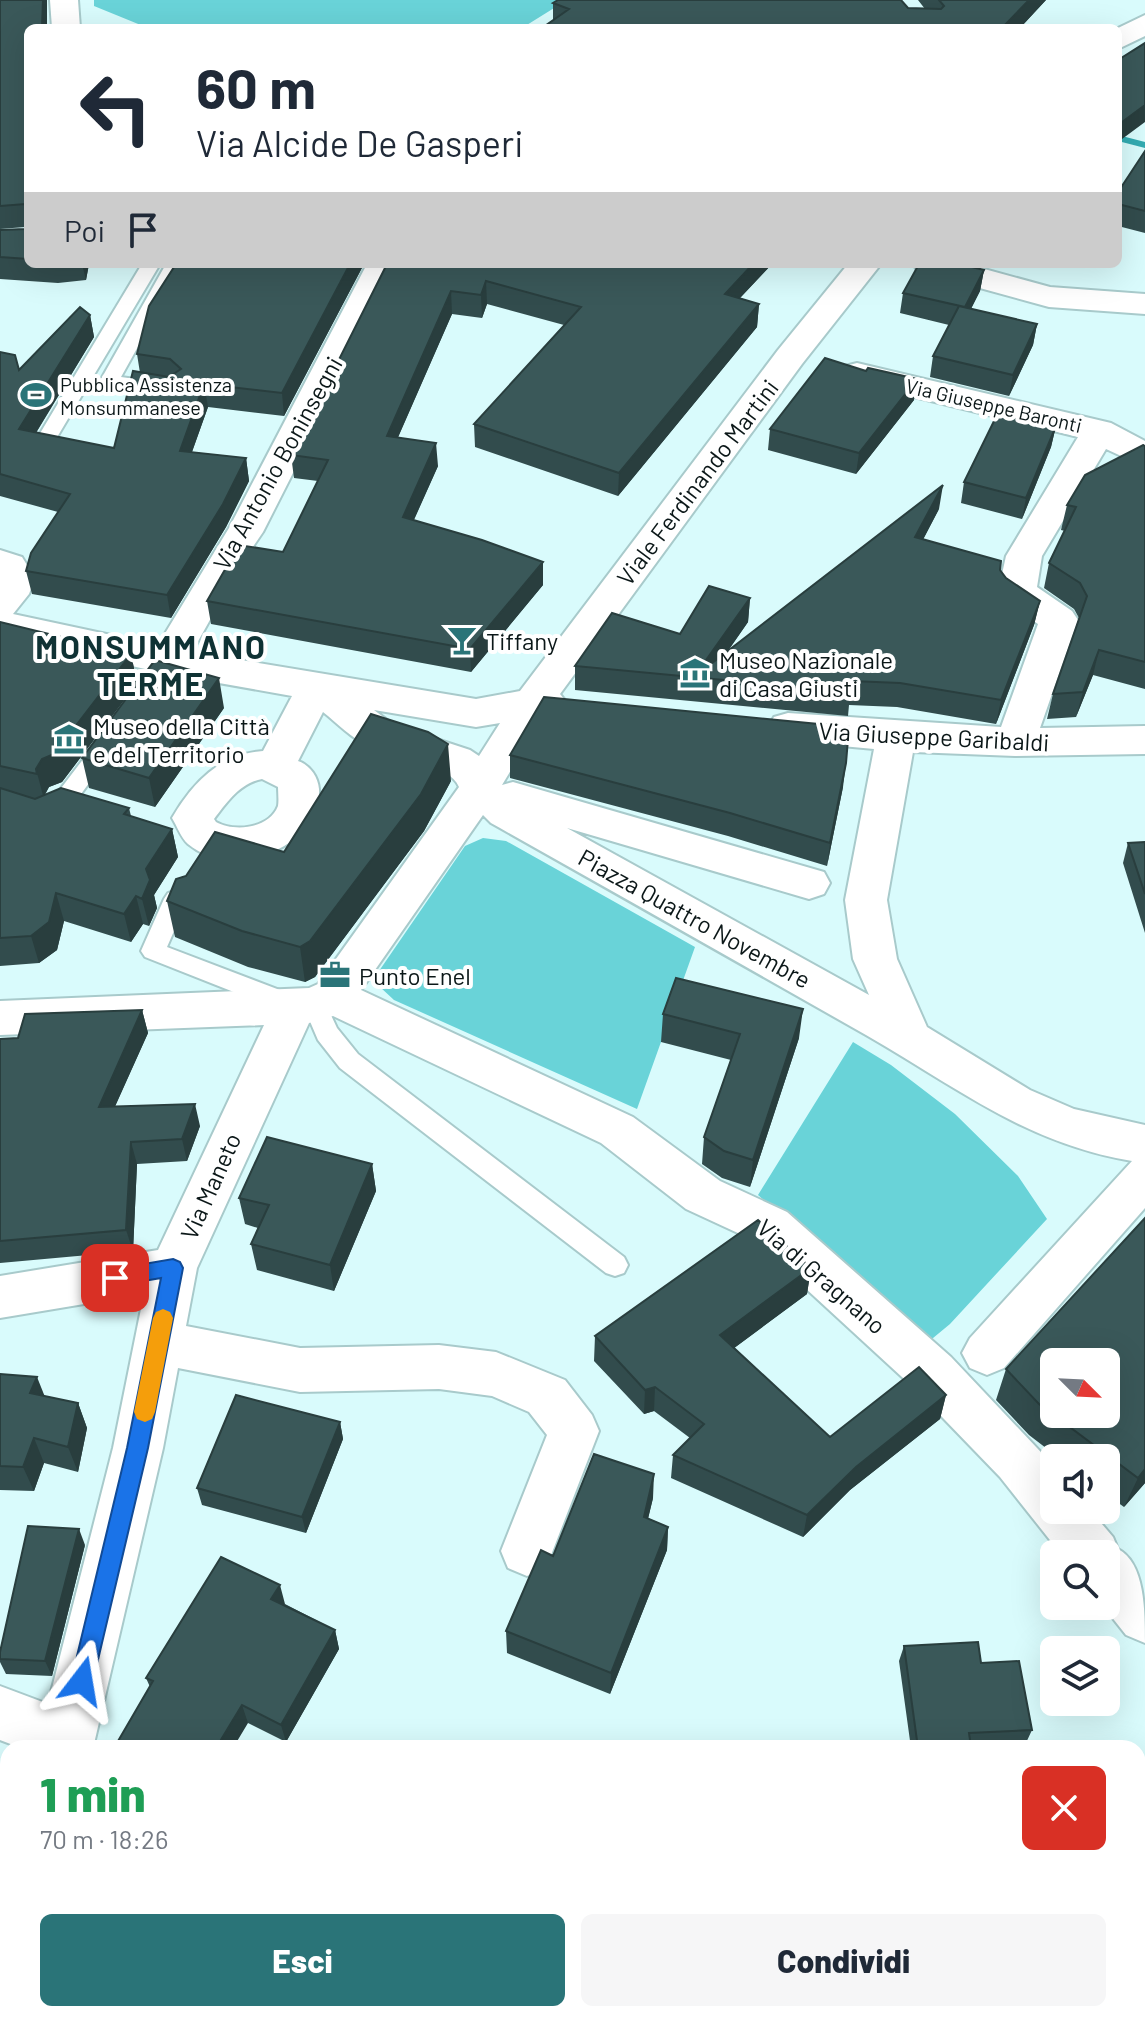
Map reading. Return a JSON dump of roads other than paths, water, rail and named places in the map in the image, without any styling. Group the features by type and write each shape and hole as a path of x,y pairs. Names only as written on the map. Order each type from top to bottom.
{"street":[{"path":"64,0 66,24"},
{"path":"1122,38 1145,24"},
{"name":"Via Antonio Boninsegni","path":"159,672 245,532 381,268"},
{"name":"Viale Ferdinando Martini","path":"480,788 532,703 790,357 862,268"},
{"path":"944,268 1049,297 1145,304"},
{"name":"Via Giuseppe Baronti","path":"790,357 1099,431 1145,456"},
{"path":"1015,742 1059,620 1017,592 1024,556 1099,431"},
{"path":"0,562 9,566 16,578 2,618 159,672 316,687 476,713 532,703 591,707"},
{"path":"275,767 316,687"},
{"name":"Piazza Quattro Novembre","path":"316,687 380,735 456,760 473,772 480,788 505,812 910,1039 1014,1103 1065,1125 1145,1144"},
{"name":"Via Giuseppe Garibaldi","path":"759,724 893,754 1015,742 1073,744 1145,740"},
{"path":"893,754 866,900 875,959 910,1039"},
{"path":"158,826 206,837 257,841 272,836 294,818 301,806 298,782 289,773 275,767 247,766 232,772 219,783 193,818 206,837"},
{"path":"0,1018 314,1002 480,788 809,883"},
{"path":"176,899 206,837"},
{"name":"Via Maneto","path":"67,1740 138,1448 173,1268 314,1002"},
{"name":"Via di Gragnano","path":"314,1002 617,1130 703,1195 770,1226 933,1373 1040,1488"},
{"path":"987,1353 1145,1176"},
{"path":"0,1297 173,1268"},
{"path":"158,1342 300,1370 439,1367 496,1374 547,1396 574,1431 527,1551"},
{"path":"1069,1524 1083,1540"},
{"path":"1120,1586 1145,1617"},
{"path":"0,1713 59,1740"}],"lane":[{"path":"46,440 149,268"},
{"path":"173,268 109,381 173,391"},
{"path":"0,803 44,816 82,804 115,732"},
{"path":"176,899 153,951 314,1002 327,1033 349,1061 615,1265"}],"waterway":[{"path":"1122,139 1145,145"}],"place":[{"name":"Pubblica Assistenza Monsummanese","path":"36,395"},
{"name":"Tiffany","path":"462,640"},
{"name":"Museo Nazionale di Casa Giusti","path":"695,673"},
{"name":"Museo della Città e del Territorio","path":"69,739"},
{"name":"Punto Enel","path":"335,975"}],"district":[{"name":"MONSUMMANO TERME","path":"151,664"}]}
